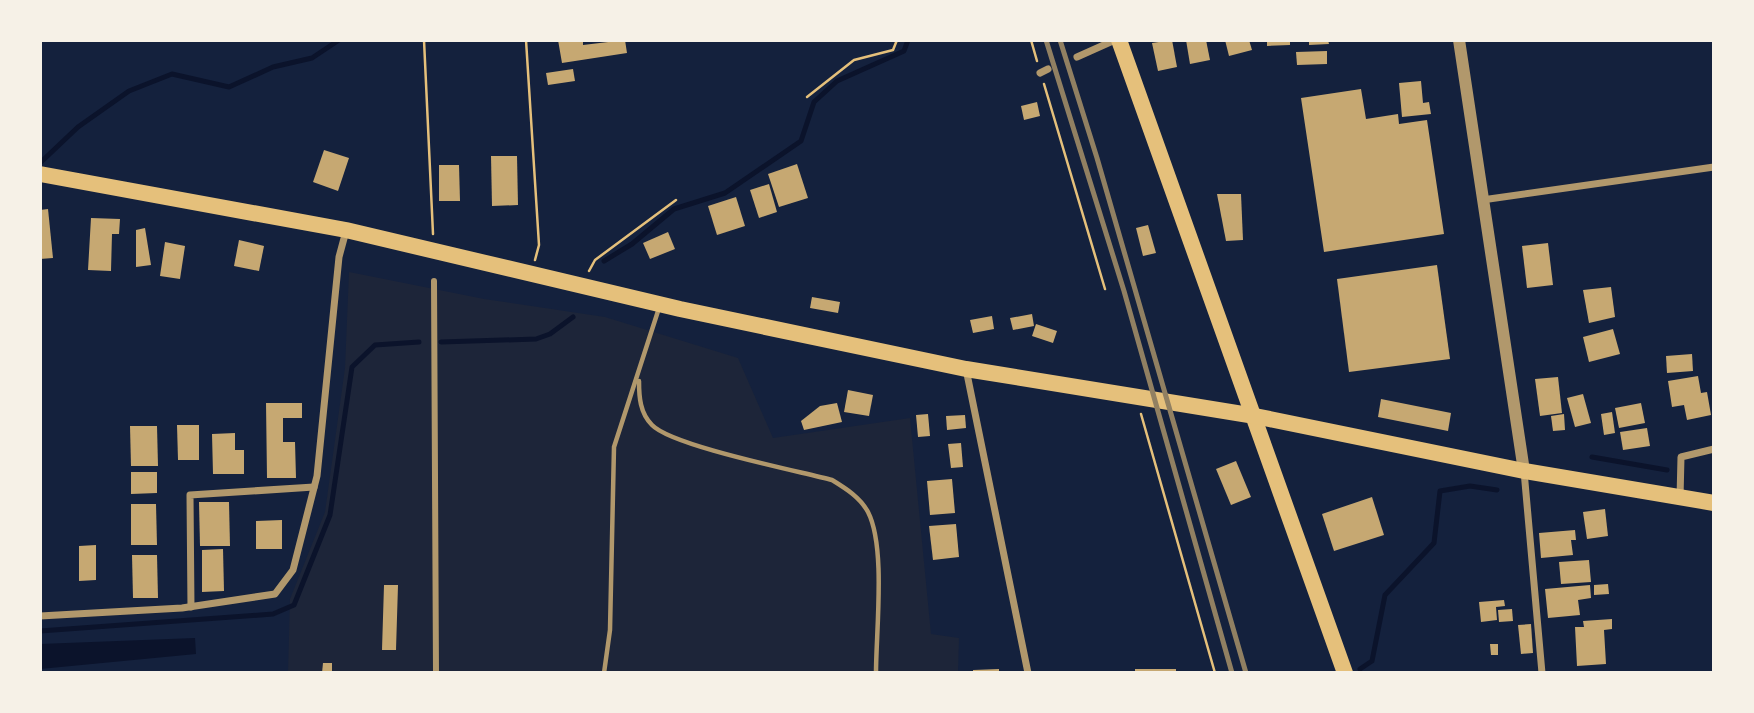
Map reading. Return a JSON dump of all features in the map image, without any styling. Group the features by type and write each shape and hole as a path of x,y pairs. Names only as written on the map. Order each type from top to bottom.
{"highway":[{"path":"1117,40 1255,416 1345,673"},
{"path":"40,174 346,230 661,304 966,369 1255,416 1524,471 1714,503"}],"street":[{"path":"1077,57 1117,40"},
{"path":"1460,40 1481,200 1524,471 1542,673"},
{"path":"1481,200 1714,167"},
{"path":"40,616 191,607 275,594 293,570 314,486 332,346 339,257 346,230"},
{"path":"433,281 436,673"},
{"path":"966,369 1028,673"},
{"path":"1680,499 1681,457 1714,449"},
{"path":"191,607 190,495 314,486"}],"lane":[{"path":"604,673 610,630 614,447 639,380 661,304"},
{"path":"639,380 639,403 653,426 696,444 832,480 851,492 867,511 877,544 876,673"}],"path":[{"path":"424,40 433,251"},
{"path":"526,40 539,245 531,274"},
{"path":"807,97 854,60 893,50 897,40"},
{"path":"1031,40 1044,71 1105,289"},
{"path":"579,285 595,260 676,200"},
{"path":"1139,397 1215,673"}],"shaded area":[{"path":"349,272 484,299 605,317 738,358 773,438 910,418 931,634 959,638 958,673 288,673 290,599 325,512 345,368"},
{"path":"195,638 196,654 40,669 40,644"}],"building":[{"path":"558,40 583,40 583,45 625,40 627,53 562,63"},
{"path":"1172,40 1177,67 1158,71 1152,43"},
{"path":"1186,40 1206,40 1210,60 1190,64"},
{"path":"1225,40 1249,40 1252,50 1229,56"},
{"path":"1267,40 1290,40 1290,45 1267,46"},
{"path":"1309,40 1328,40 1329,44 1309,45"},
{"path":"1327,51 1327,64 1297,65 1296,52"},
{"path":"573,69 575,81 548,85 546,73"},
{"path":"1421,81 1423,103 1429,102 1431,114 1402,117 1399,83"},
{"path":"1361,89 1366,119 1398,114 1399,124 1427,120 1444,234 1324,252 1301,98"},
{"path":"1037,102 1040,116 1024,120 1021,106"},
{"path":"324,150 349,158 338,191 313,182"},
{"path":"491,156 517,156 518,205 492,206"},
{"path":"797,164 808,198 779,207 768,174"},
{"path":"439,165 459,165 460,201 439,201"},
{"path":"769,184 777,212 759,218 750,190"},
{"path":"1217,194 1241,194 1243,240 1226,241"},
{"path":"736,197 745,226 717,235 708,206"},
{"path":"48,209 53,258 40,259 40,210"},
{"path":"91,218 120,219 119,234 112,234 111,271 88,270"},
{"path":"1148,225 1156,253 1143,256 1136,228"},
{"path":"145,228 151,265 136,267 136,230"},
{"path":"668,232 675,249 650,259 643,243"},
{"path":"239,240 264,246 259,271 234,266"},
{"path":"165,242 185,246 180,279 160,276"},
{"path":"1548,243 1553,285 1527,288 1522,246"},
{"path":"1437,265 1450,359 1349,372 1337,279"},
{"path":"1611,287 1615,317 1589,323 1583,290"},
{"path":"812,297 840,302 838,313 810,308"},
{"path":"1032,314 1034,326 1013,330 1010,318"},
{"path":"992,316 994,329 973,333 970,320"},
{"path":"1036,324 1057,331 1053,343 1032,336"},
{"path":"1613,329 1620,354 1589,362 1583,337"},
{"path":"1692,354 1693,371 1667,373 1666,356"},
{"path":"1698,376 1701,393 1707,392 1711,415 1687,420 1684,405 1672,407 1668,381"},
{"path":"1558,377 1562,413 1540,416 1535,379"},
{"path":"848,390 873,395 869,416 844,412"},
{"path":"1583,394 1591,423 1575,427 1567,398"},
{"path":"1381,399 1451,413 1448,431 1378,417"},
{"path":"266,403 302,403 302,418 283,418 283,442 295,442 296,478 267,478"},
{"path":"837,403 842,422 804,430 801,421 820,406"},
{"path":"1641,403 1645,423 1619,428 1615,408"},
{"path":"1612,412 1615,433 1604,435 1601,414"},
{"path":"928,414 930,436 918,437 916,415"},
{"path":"1564,414 1565,430 1553,431 1551,416"},
{"path":"965,415 966,428 947,430 946,416"},
{"path":"177,425 199,425 199,460 178,460"},
{"path":"130,426 157,426 158,466 131,466"},
{"path":"1647,428 1650,446 1623,450 1620,432"},
{"path":"235,433 235,450 244,450 244,474 213,474 212,434"},
{"path":"961,443 963,467 951,468 948,444"},
{"path":"1236,461 1251,497 1231,505 1216,469"},
{"path":"131,472 157,472 157,493 131,494"},
{"path":"952,479 955,513 930,515 927,481"},
{"path":"1372,497 1384,535 1334,551 1322,514"},
{"path":"199,502 229,502 230,546 200,546"},
{"path":"131,504 156,504 157,545 131,545"},
{"path":"1605,509 1608,536 1587,539 1583,512"},
{"path":"282,520 282,549 256,549 256,521"},
{"path":"956,524 959,557 933,560 929,526"},
{"path":"1575,530 1576,540 1571,540 1573,555 1541,558 1539,533"},
{"path":"96,545 96,580 79,581 79,546"},
{"path":"223,549 224,591 202,592 202,550"},
{"path":"132,555 157,555 158,598 133,598"},
{"path":"1589,560 1591,582 1561,584 1559,562"},
{"path":"1608,584 1609,594 1594,595 1594,585"},
{"path":"384,585 398,585 396,650 382,650"},
{"path":"1590,585 1591,598 1578,600 1580,615 1548,618 1545,589"},
{"path":"1504,600 1505,606 1496,607 1497,620 1481,622 1479,602"},
{"path":"1512,609 1513,621 1499,622 1498,610"},
{"path":"1612,619 1612,629 1604,630 1606,664 1577,666 1575,627 1584,627 1583,621"},
{"path":"1531,624 1533,653 1521,654 1518,625"},
{"path":"1490,644 1498,644 1498,655 1491,655"},
{"path":"323,663 332,663 332,673 322,673"},
{"path":"999,669 999,673 973,673 973,670"},
{"path":"1135,669 1176,669 1176,673 1135,673"}],"waterway":[{"path":"40,163 78,127 129,91 172,74 229,87 273,67 312,58 339,40"},
{"path":"604,261 632,244 674,209 725,193 801,141 814,102 837,81 904,51 908,40"},
{"path":"441,342 536,339 550,334 573,317"},
{"path":"40,631 273,614 294,605 330,515 352,367 375,345 419,342"},
{"path":"1592,457 1667,470"},
{"path":"1360,669 1372,661 1385,595 1434,543 1440,491 1470,486 1497,490"}],"railway":[{"path":"1046,40 1124,291 1232,673"},
{"path":"1060,40 1097,158 1246,673"}]}
